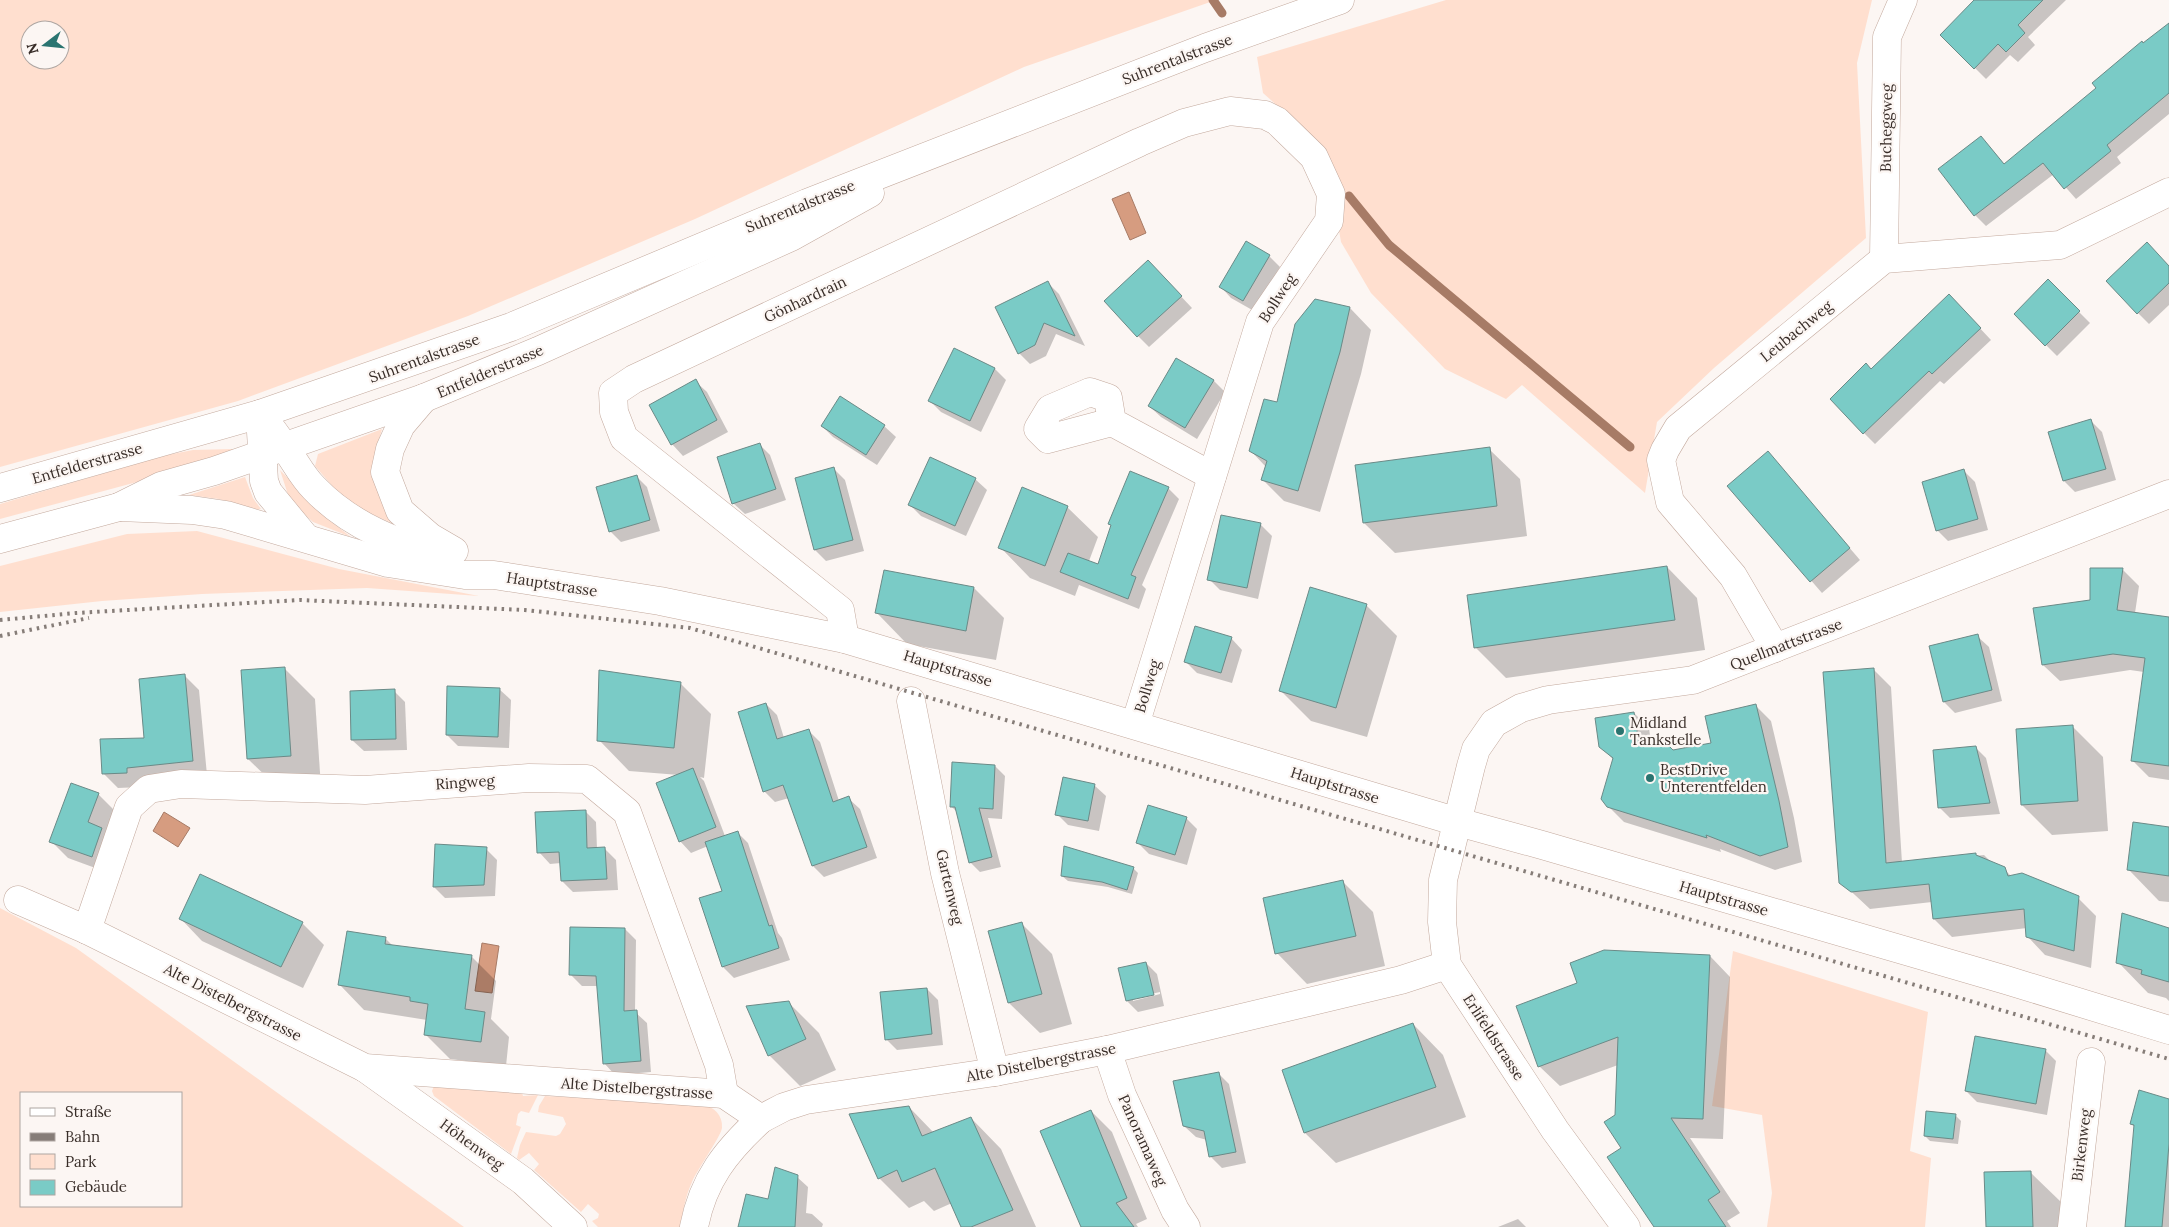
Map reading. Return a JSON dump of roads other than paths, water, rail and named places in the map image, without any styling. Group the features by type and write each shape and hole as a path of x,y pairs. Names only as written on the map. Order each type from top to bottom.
{"street":[{"name":"Suhrentalstrasse","path":"260,414 511,328 807,203 956,144 1205,48 1340,0"},
{"name":"Bucheggweg","path":"1884,259 1887,37 1903,0"},
{"name":"Gönhardrain","path":"845,639 840,610 624,438 614,412 613,393 634,379 1184,123 1230,111 1265,115 1277,121 1314,157"},
{"name":"Entfelderstrasse","path":"0,539 119,507 161,486 214,470 424,398 581,332 791,237 956,144"},
{"name":"Bollweg","path":"1135,725 1260,322 1329,221 1331,194 1314,157"},
{"path":"1884,259 2060,245 2169,192"},
{"name":"Leubachweg","path":"1775,648 1733,576 1670,502 1661,460 1678,428 1884,259"},
{"path":"424,398 401,425 390,450 385,472 400,511 430,536 494,575"},
{"name":"Entfelderstrasse","path":"0,488 260,414"},
{"path":"260,414 273,450 346,517 372,531 416,549 494,575"},
{"path":"1112,422 1212,476"},
{"path":"273,450 264,481 268,492 304,537"},
{"name":"Quellmattstrasse","path":"1458,822 1476,749 1494,723 1521,708 1548,700 1693,680 2169,494"},
{"path":"119,507 192,510 226,515 388,563 466,575 494,575"},
{"name":"Hauptstrasse","path":"494,575 660,601 845,639 1458,822 1542,844 2006,980 2169,1030"},
{"name":"Gartenweg","path":"911,701 945,873 995,1072"},
{"name":"Ringweg","path":"87,930 129,807 149,789 180,784 365,790 529,778 587,779 627,812 719,1065 724,1094"},
{"name":"Erlifeldstrasse","path":"1458,822 1443,880 1442,922 1447,965 1555,1130 1626,1227"},
{"name":"Alte Distelbergstrasse","path":"18,900 87,930 365,1068 724,1094 761,1119 784,1107 806,1100 995,1072 1107,1050 1401,980 1447,965"},
{"name":"Panoramaweg","path":"1107,1050 1122,1094 1174,1210 1186,1227"},
{"name":"Birkenweg","path":"2072,1227 2091,1062"},
{"name":"Höhenweg","path":"365,1068 523,1181 573,1227"},
{"path":"694,1227 698,1204 713,1174 735,1143 761,1119"}],"waterway":[{"path":"1213,0 1222,13"},
{"path":"1349,196 1389,245 1630,447"}],"railway":[{"path":"0,620 76,613 300,600 525,610 690,628 2169,1059"},
{"path":"0,636 89,618"}],"place":[{"name":"Midland Tankstelle","path":"1620,731"},
{"name":"BestDrive Unterentfelden","path":"1650,778"}]}
